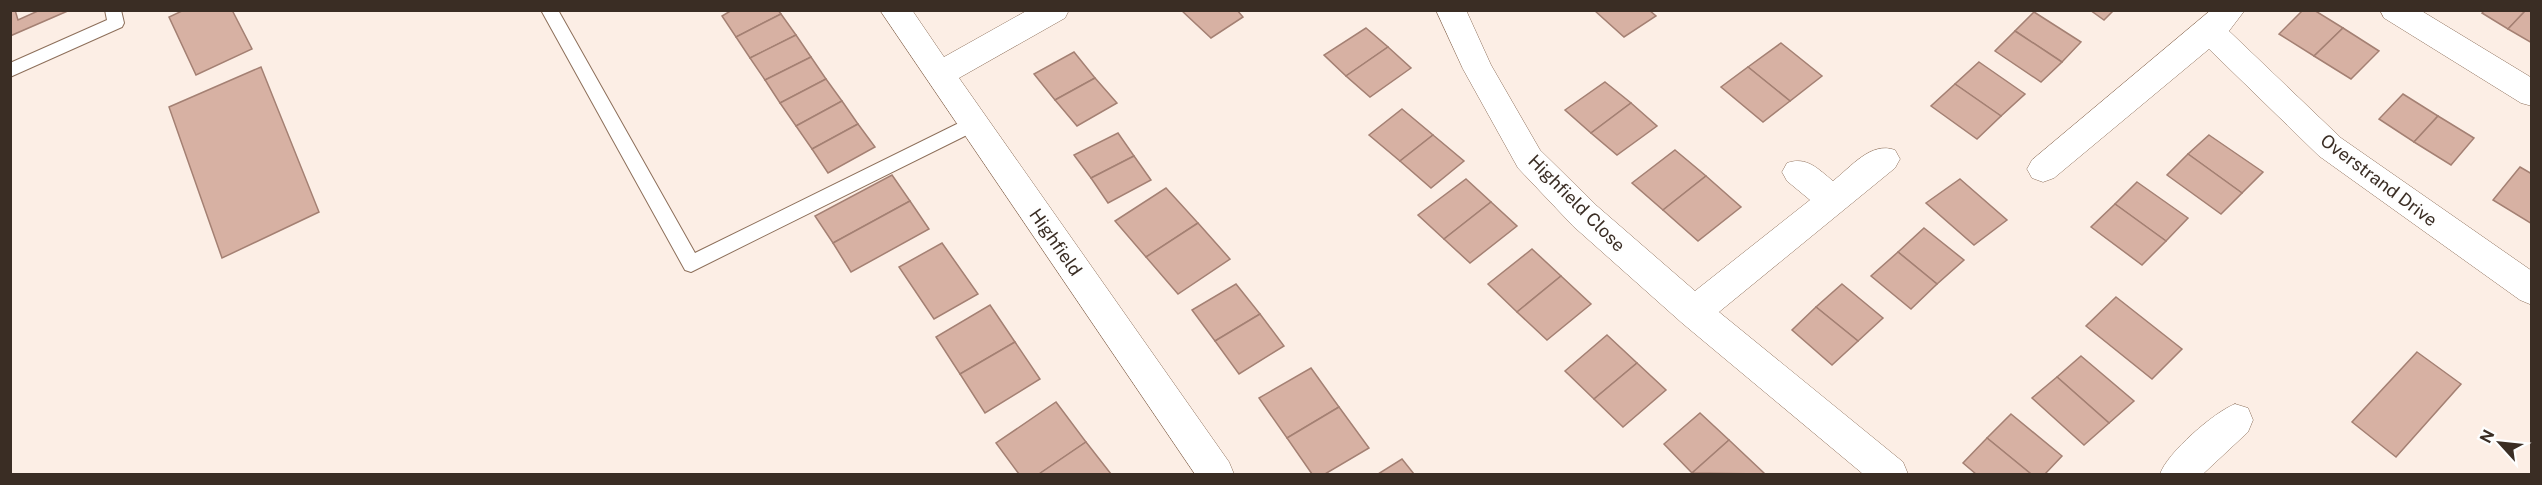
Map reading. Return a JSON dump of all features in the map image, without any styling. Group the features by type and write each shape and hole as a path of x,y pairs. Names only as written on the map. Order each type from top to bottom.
{"street":[{"name":"Highfield","path":"895,10 1216,474"},
{"path":"939,74 1054,10"},
{"name":"Highfield Close","path":"1451,10 1478,69 1528,159 1585,216 1694,312 1890,474"},
{"path":"2396,10 2532,94"},
{"name":"Overstrand Drive","path":"2043,169 2220,21 2330,147 2532,290"},
{"path":"1694,312 1884,159"},
{"path":"1797,172 1833,200"},
{"path":"2178,474 2235,420"}],"lane":[{"path":"10,71 116,23 113,10"},
{"path":"549,10 691,264 973,124"}],"building":[{"path":"10,10 15,10 18,20 40,10 70,10 10,36"},
{"path":"184,10 232,10 252,49 196,75 169,17"},
{"path":"732,10 778,10 781,14 736,37 722,16"},
{"path":"1181,10 1237,10 1243,17 1211,38"},
{"path":"1594,10 1649,10 1656,16 1624,37"},
{"path":"2090,10 2114,10 2104,20"},
{"path":"2303,10 2314,10 2343,28 2314,56 2279,34"},
{"path":"2485,10 2526,10 2508,29 2482,13"},
{"path":"2526,10 2532,10 2532,43 2508,29"},
{"path":"2034,12 2081,42 2062,62 2015,31"},
{"path":"781,14 796,35 750,58 736,37"},
{"path":"1366,28 1388,47 1346,76 1324,55"},
{"path":"2343,28 2379,51 2351,79 2314,56"},
{"path":"2015,31 2062,62 2041,82 1995,51"},
{"path":"796,35 811,57 765,80 750,58"},
{"path":"1781,43 1822,76 1790,101 1748,67"},
{"path":"1388,47 1411,68 1370,97 1346,76"},
{"path":"1074,52 1095,78 1055,100 1034,74"},
{"path":"811,57 826,79 780,103 765,80"},
{"path":"1979,62 2025,94 2001,116 1955,84"},
{"path":"261,67 319,212 222,258 169,107"},
{"path":"1748,67 1790,101 1763,122 1721,87"},
{"path":"1095,78 1117,103 1077,126 1055,100"},
{"path":"826,79 842,101 796,126 780,103"},
{"path":"1605,82 1631,103 1591,133 1565,110"},
{"path":"1955,84 2001,116 1977,139 1931,106"},
{"path":"2403,94 2438,116 2414,142 2379,119"},
{"path":"842,101 858,124 812,149 796,126"},
{"path":"1631,103 1657,126 1617,155 1591,133"},
{"path":"1402,109 1433,135 1400,161 1369,135"},
{"path":"2438,116 2474,138 2451,165 2414,142"},
{"path":"858,124 875,147 828,173 812,149"},
{"path":"1118,133 1134,156 1091,178 1074,155"},
{"path":"1433,135 1464,161 1431,188 1400,161"},
{"path":"2209,135 2263,172 2242,193 2188,154"},
{"path":"1675,150 1706,176 1663,210 1632,183"},
{"path":"2188,154 2242,193 2221,214 2167,175"},
{"path":"1134,156 1151,180 1108,203 1091,178"},
{"path":"2520,167 2532,174 2532,224 2493,200"},
{"path":"892,175 910,201 833,243 815,216"},
{"path":"1706,176 1741,207 1698,241 1663,210"},
{"path":"1466,179 1491,202 1444,239 1418,215"},
{"path":"1960,179 2007,220 1974,245 1926,203"},
{"path":"2137,182 2188,218 2166,241 2115,204"},
{"path":"1166,188 1198,223 1146,257 1115,221"},
{"path":"910,201 929,229 851,272 833,243"},
{"path":"1491,202 1517,226 1470,263 1444,239"},
{"path":"2115,204 2166,241 2142,265 2091,227"},
{"path":"1198,223 1230,259 1178,294 1146,257"},
{"path":"1924,228 1964,260 1937,284 1898,252"},
{"path":"942,243 978,294 934,319 899,267"},
{"path":"1532,249 1561,276 1517,312 1488,284"},
{"path":"1898,252 1937,284 1911,309 1871,276"},
{"path":"1561,276 1591,304 1547,340 1517,312"},
{"path":"1236,284 1260,314 1215,341 1192,310"},
{"path":"1842,284 1883,318 1858,341 1816,307"},
{"path":"2116,297 2182,349 2152,379 2086,326"},
{"path":"990,305 1015,342 960,374 936,337"},
{"path":"1816,307 1858,341 1832,365 1792,330"},
{"path":"1260,314 1284,346 1239,374 1215,341"},
{"path":"1607,335 1637,363 1594,399 1565,371"},
{"path":"1015,342 1040,379 985,413 960,374"},
{"path":"2417,352 2461,384 2396,457 2352,422"},
{"path":"2081,356 2134,401 2109,423 2057,377"},
{"path":"1637,363 1666,390 1623,427 1594,399"},
{"path":"1311,368 1339,407 1287,438 1259,398"},
{"path":"2057,377 2109,423 2084,445 2032,398"},
{"path":"1056,402 1086,442 1039,474 1019,474 996,443"},
{"path":"1339,407 1369,448 1325,474 1312,474 1287,438"},
{"path":"1700,413 1729,440 1692,473 1664,444"},
{"path":"2011,414 2062,456 2045,474 2031,474 1987,438"},
{"path":"1987,438 2031,474 1976,474 1963,463"},
{"path":"1729,440 1765,474 1692,473"},
{"path":"1086,442 1111,474 1039,474"},
{"path":"1402,459 1414,474 1378,474"}]}
